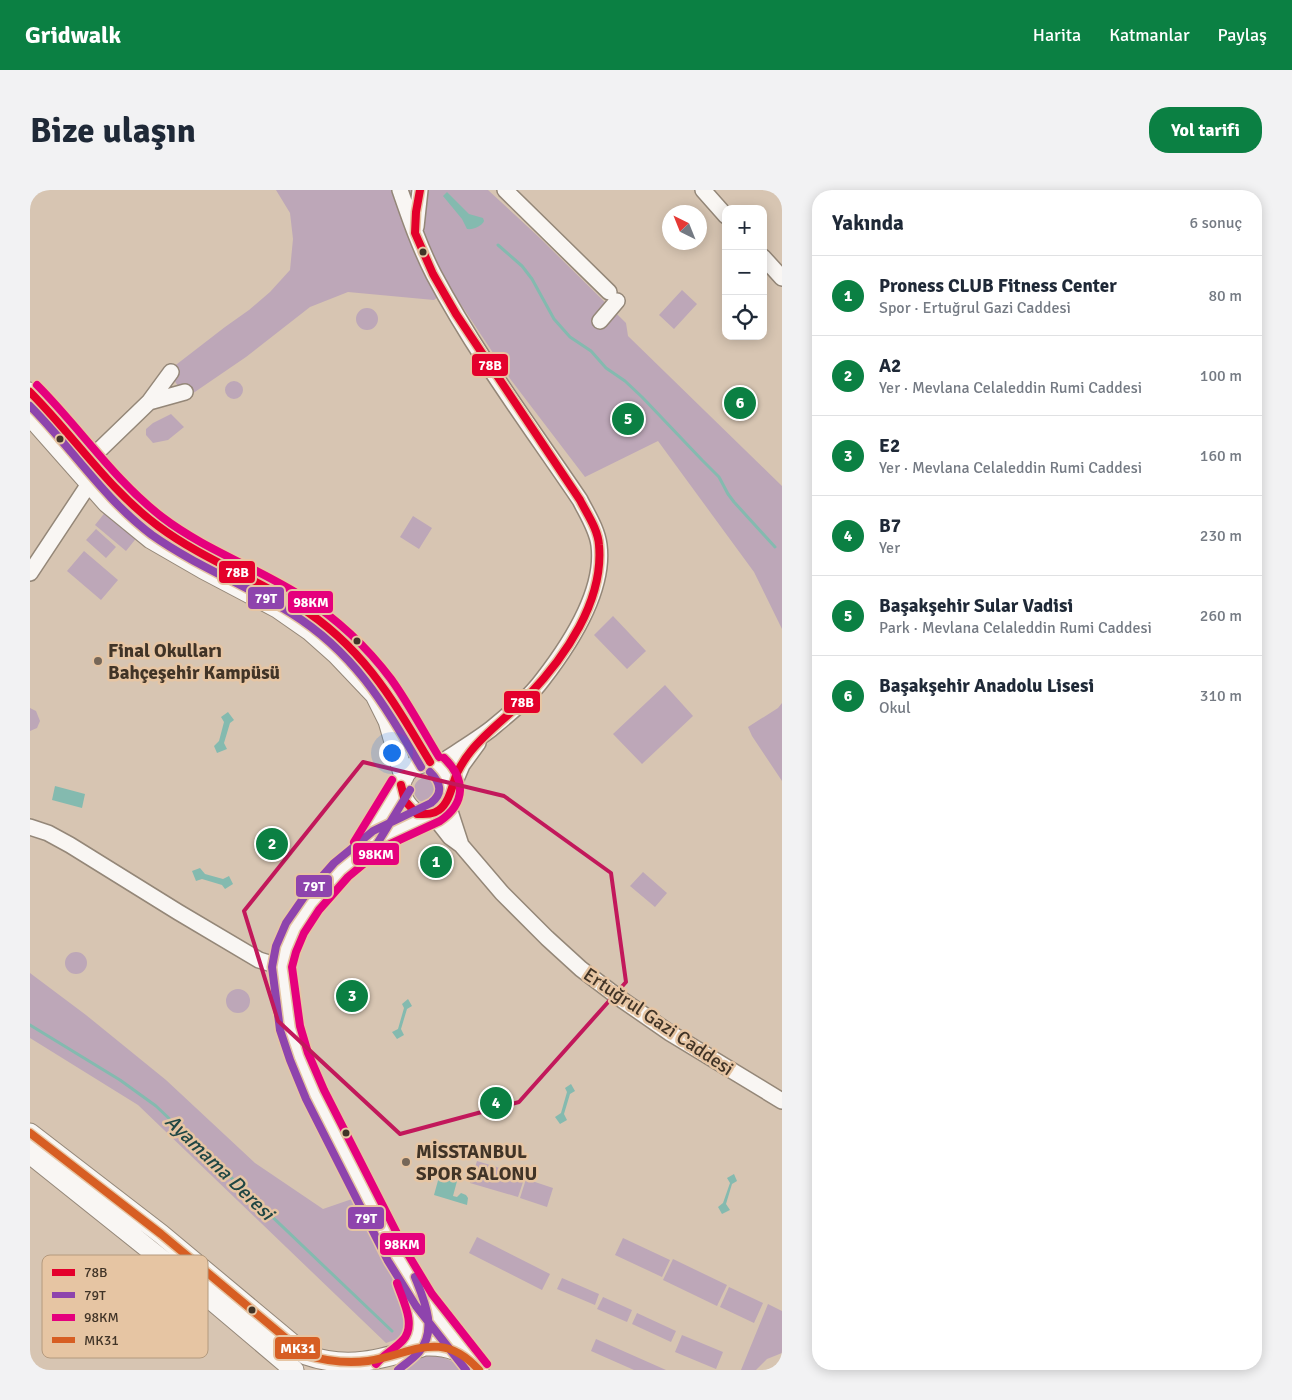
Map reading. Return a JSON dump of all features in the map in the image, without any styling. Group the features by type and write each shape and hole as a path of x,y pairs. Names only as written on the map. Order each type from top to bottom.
{"main road":[{"path":"30,392 70,435 89,460 139,512 162,529 202,553 298,606 364,662 387,692 434,764 447,775 449,796 441,809 429,814 417,814 405,803 402,795 402,781 388,721 375,695 337,655 290,617 151,539 106,503 30,416"},
{"path":"402,781 417,764 434,764"},
{"path":"30,1133 186,1255"},
{"path":"30,1154 156,1255"},
{"path":"208,1273 306,1355 322,1362 336,1365 353,1365 425,1346 434,1346 453,1349 473,1364"},
{"path":"208,1297 294,1370"},
{"path":"384,1370 401,1353"}],"street":[{"path":"400,190 415,233 433,274 456,314 580,500 593,524 599,544 599,559 591,598 570,640 543,680 526,698 490,729 434,764"},
{"path":"415,233 420,190"},
{"path":"505,190 613,296 600,321"},
{"path":"703,190 722,211"},
{"path":"767,261 782,278"},
{"path":"30,573 89,484 89,460 149,402 171,372"},
{"path":"149,402 185,392"},
{"path":"461,845 449,796 462,765 490,729"},
{"path":"358,854 402,781"},
{"path":"429,814 378,839 358,854 342,870 311,904 292,935 286,949 282,967 290,1028 298,1056 315,1094 397,1256 424,1300 473,1364"},
{"name":"Ertuğrul Gazi Caddesi","path":"429,814 450,837 461,845 502,893 581,969 670,1032 782,1101"},
{"path":"30,827 48,833 70,845 259,960 282,967"},
{"path":"397,1256 418,1315 418,1327 412,1344 401,1353"}],"highlighted area":[{"path":"363,762 504,796 611,873 626,982 519,1102 400,1134 278,1021 244,911"}],"shaded area":[{"path":"276,190 488,190 540,238 626,323 628,336 782,486 782,629 754,572 658,441 585,477 511,380 450,288 434,300 348,292 310,307 246,357 186,398 168,371 249,310 270,292 290,270 293,239 290,213"},
{"path":"682,290 697,304 674,329 659,315"},
{"path":"367,308 375,311 378,319 375,327 367,330 359,327 356,319 359,311"},
{"path":"234,381 240,384 243,390 240,396 234,399 228,396 225,390 228,384"},
{"path":"171,414 184,427 168,440 153,443 146,435 146,429 153,423"},
{"path":"107,510 138,536 126,551 95,525"},
{"path":"413,516 432,528 419,549 400,537"},
{"path":"96,529 116,547 106,558 86,540"},
{"path":"84,551 118,580 101,600 67,571"},
{"path":"613,616 646,651 627,669 594,635"},
{"path":"665,685 693,716 642,764 613,734"},
{"path":"782,703 782,781 748,727 778,708"},
{"path":"30,708 36,711 40,721 37,728 30,731"},
{"path":"427,777 436,781 440,790 436,799 427,803 418,799 414,790 418,781"},
{"path":"643,872 667,893 655,907 630,886"},
{"path":"76,952 84,955 87,963 84,971 76,974 68,971 65,963 68,955"},
{"path":"30,973 86,1015 166,1080 255,1163 323,1209 352,1199 381,1253 393,1281 408,1323 406,1332 397,1339 386,1343 138,1105 30,1038"},
{"path":"238,989 247,992 250,1001 247,1010 238,1013 229,1010 226,1001 229,992"},
{"path":"477,1161 525,1176 518,1197 470,1183"},
{"path":"526,1179 553,1188 547,1207 520,1198"},
{"path":"477,1237 550,1274 542,1290 469,1253"},
{"path":"623,1238 670,1260 662,1277 615,1255"},
{"path":"673,1259 727,1285 717,1306 663,1280"},
{"path":"562,1278 599,1294 595,1305 557,1289"},
{"path":"729,1287 763,1303 754,1323 720,1307"},
{"path":"603,1297 632,1310 627,1322 597,1309"},
{"path":"768,1304 782,1311 782,1353 767,1359 756,1370 741,1370"},
{"path":"637,1313 676,1331 671,1342 632,1324"},
{"path":"682,1335 723,1352 716,1369 675,1352"},
{"path":"596,1339 666,1370 634,1370 591,1351"},
{"path":"430,1355 448,1360 464,1370 395,1370 411,1360"}],"water":[{"path":"447,192 469,214 483,218 483,223 474,228 467,229 462,219 443,196"},
{"path":"228,712 234,720 230,723 224,743 227,749 217,753 214,746 219,741 224,722 221,717"},
{"path":"55,786 85,794 82,808 52,800"},
{"path":"200,868 205,874 223,879 229,876 233,884 225,889 222,885 202,879 196,881 192,871"},
{"path":"408,999 412,1006 407,1009 401,1029 404,1035 397,1039 392,1032 398,1029 404,1008 402,1004"},
{"path":"571,1084 575,1091 570,1094 564,1114 567,1120 560,1124 555,1117 561,1113 567,1092 565,1088"},
{"path":"442,1166 460,1170 453,1196 457,1197 461,1193 466,1195 468,1198 467,1205 434,1195"},
{"path":"734,1174 737,1181 732,1184 726,1204 730,1210 722,1214 718,1207 723,1203 730,1183 727,1178"}],"waterway":[{"path":"498,245 522,266 532,279 554,319 570,337 591,351 606,368 625,381 642,397 719,477 734,502 775,547"},
{"name":"Ayamama Deresi","path":"30,1025 120,1080 156,1106 392,1331"}],"transit line":[{"name":"78B","path":"401,785 405,801 417,814 434,813 443,807 457,773 469,753 542,681 568,646 588,607 595,587 599,566 597,533 580,500 456,314 433,274 415,233 420,190"},
{"name":"98KM","path":"37,385 112,470 162,517 196,539 303,597 351,634 391,679 439,757"},
{"name":"78B","path":"30,392 123,496 158,526 209,558 297,605 340,638 374,675 430,762"},
{"name":"79T","path":"30,406 119,506 152,535 186,556 291,613 333,645 366,681 421,767"},
{"name":"98KM","path":"444,758 451,766 459,782 460,791 455,807 440,821 384,847 348,877 319,910 304,933 292,967 300,1026 308,1053 324,1090 406,1251 432,1294 487,1364"},
{"name":"79T","path":"430,772 439,788 435,799 431,803 373,831 334,863 304,897 286,923 276,946 272,967 280,1030 306,1099 388,1261 416,1306 466,1370"},
{"name":"98KM","path":"354,842 392,780"},
{"name":"79T","path":"372,852 410,790"},
{"name":"MK31","path":"30,1133 186,1255"},
{"name":"MK31","path":"208,1273 306,1355 336,1361 360,1362 426,1347 439,1347 452,1350 465,1357 479,1370"},
{"name":"79T","path":"398,1370 419,1352 428,1334 428,1315 415,1277"},
{"name":"98KM","path":"376,1364 403,1340 409,1327 407,1312 397,1283"}],"place":[{"name":"Başakşehir Anadolu Lisesi","path":"740,403"},
{"name":"Başakşehir Sular Vadisi","path":"628,419"},
{"name":"Final Okulları Bahçeşehir Kampüsü","path":"98,661"},
{"name":"A2","path":"272,844"},
{"name":"Proness CLUB Fitness Center","path":"436,862"},
{"name":"E2","path":"352,996"},
{"name":"B7","path":"496,1103"},
{"name":"MİSSTANBUL SPOR SALONU","path":"406,1162"}]}
